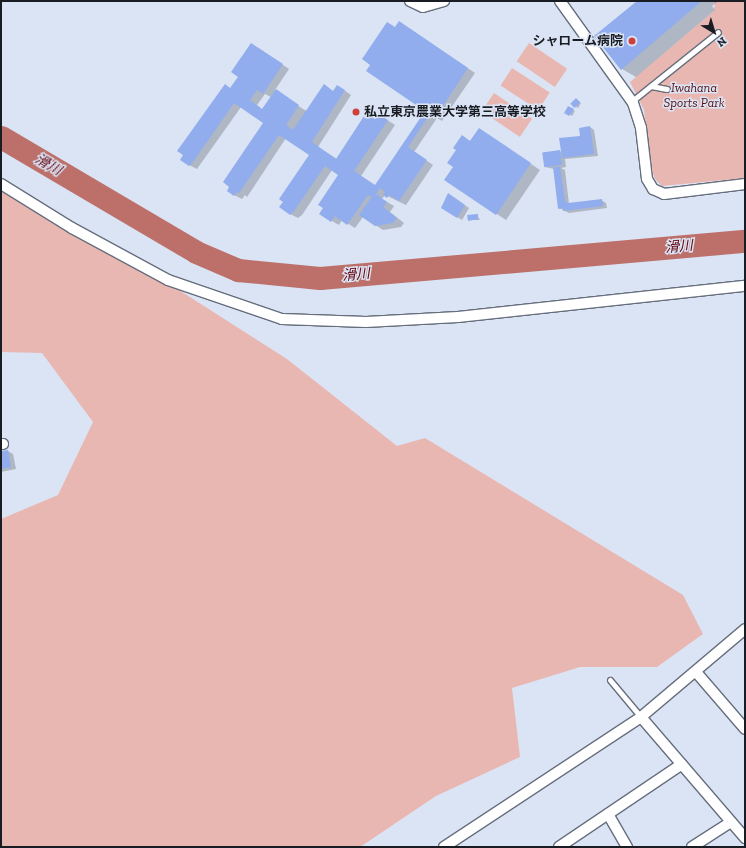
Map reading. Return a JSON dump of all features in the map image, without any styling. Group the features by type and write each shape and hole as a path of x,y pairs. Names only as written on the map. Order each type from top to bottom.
{"street":[{"path":"410,1 423,7 444,1"},
{"path":"560,1 632,101 641,128 647,180 657,192 745,184"},
{"path":"1,184 72,228 168,280 282,319 366,322 458,317 745,286"},
{"path":"444,847 640,717 696,672 745,629"},
{"path":"696,672 745,729"},
{"path":"640,717 745,838"},
{"path":"559,847 682,764"},
{"path":"608,814 627,847"},
{"path":"692,847 731,822"}],"lane":[{"path":"632,101 718,32"},
{"path":"651,86 667,89"},
{"path":"610,680 640,717"}],"green space":[{"name":"Iwahana Sports Park","path":"715,1 745,1 745,178 662,186 655,179 652,170 644,110 630,82 714,11"},
{"path":"529,43 567,69 555,87 517,61"},
{"path":"512,68 550,93 538,110 501,86"},
{"path":"494,93 532,119 520,137 482,111"},
{"path":"1,181 24,191 287,359 397,446 425,438 683,595 703,634 657,667 580,667 512,688 520,757 436,796 360,847 1,847 1,519 58,495 93,422 42,353 1,352"}],"building":[{"name":"シャローム病院","path":"637,1 702,1 621,70 594,36"},
{"path":"399,21 468,68 435,118 430,114 408,147 427,160 399,201 389,195 387,198 383,195 385,192 380,188 376,194 387,202 383,207 397,218 393,223 375,226 359,215 371,198 373,198 368,195 347,225 335,216 331,222 319,214 323,208 318,205 338,175 325,166 290,215 279,207 283,202 279,199 309,155 279,135 239,193 237,192 234,196 227,191 229,187 223,182 263,123 234,103 193,162 189,166 180,160 183,155 177,151 225,84 230,88 238,77 231,72 251,43 283,64 263,94 257,90 250,100 262,109 276,89 299,105 286,125 293,130 324,84 333,91 337,85 345,90 312,142 336,159 366,113 375,119 378,114 388,120 354,171 375,185 425,111 366,71 370,65 362,59 387,22 395,27"},
{"path":"576,98 580,102 575,108 570,104"},
{"path":"568,106 574,109 569,116 564,113"},
{"path":"590,126 594,154 562,158 559,138 580,136 579,128"},
{"path":"479,128 531,163 496,215 444,180 453,167 447,163 456,150 453,148 462,135 470,141"},
{"path":"560,150 562,165 544,167 542,153"},
{"path":"553,167 560,167 565,201 568,203 602,199 603,206 563,211 563,208 558,209"},
{"path":"448,193 465,205 457,218 441,208"},
{"path":"478,214 478,219 468,221 467,215"},
{"path":"8,450 11,467 1,469 1,451"}],"waterway":[{"name":"滑川","path":"1,137 196,252 238,270 320,278 745,241"}],"place":[{"name":"シャローム病院","path":"632,41"},
{"name":"私立東京農業大学第三高等学校","path":"356,112"}]}
